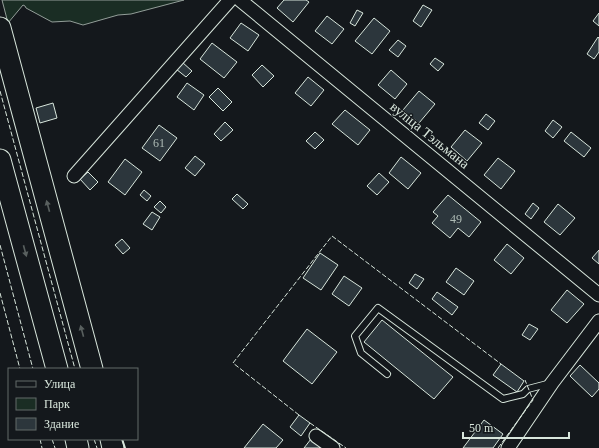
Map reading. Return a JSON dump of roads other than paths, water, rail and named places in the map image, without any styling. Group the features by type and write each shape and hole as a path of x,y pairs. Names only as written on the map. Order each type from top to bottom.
{"highway":[{"path":"0,28 92,368"},
{"path":"0,160 57,368"}],"street":[{"path":"74,176 230,0"},
{"name":"вуліца Тэльмана","path":"240,0 599,295"},
{"path":"508,448 552,383 599,321"},
{"path":"316,436 333,448"}],"lane":[{"path":"387,374 361,353 355,336 378,308 503,399 523,394 528,389 552,383"}]}
